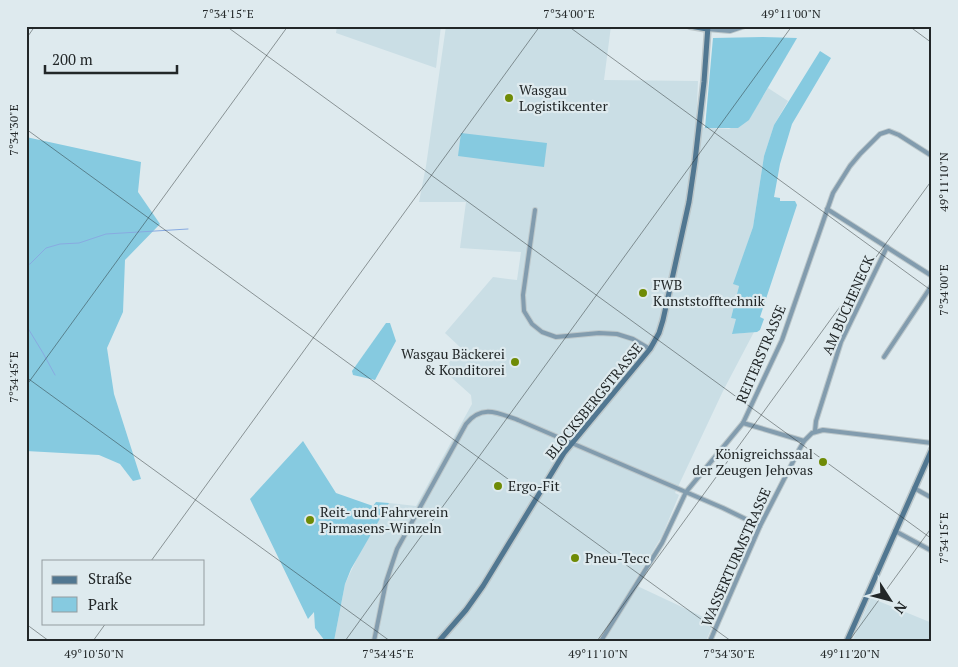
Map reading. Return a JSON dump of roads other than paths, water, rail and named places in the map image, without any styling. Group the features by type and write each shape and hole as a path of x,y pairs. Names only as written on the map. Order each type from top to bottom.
{"main road":[{"path":"690,26 707,28"},
{"name":"BLOCKSBERGSTRASSE","path":"439,641 466,610 483,586 557,462 650,349 663,320 689,202 702,109 707,28"},
{"path":"847,641 932,449"}],"street":[{"path":"707,28 730,31 745,26"},
{"name":"REITERSTRASSE","path":"601,641 662,543 686,492 743,422 782,340 833,193 850,166 866,148 883,133 889,131 932,156"},
{"path":"827,209 932,276"},
{"path":"535,210 523,295 524,311 532,324 552,337 561,338 599,333 617,334 633,339 650,349"},
{"name":"AM BUCHENECK","path":"815,431 816,422 841,342 887,247"},
{"path":"884,357 932,285"},
{"path":"374,641 386,582 397,549 466,424 479,412 491,411 518,420 760,526"},
{"path":"743,422 804,441"},
{"path":"815,431 830,431 932,444"},
{"name":"WASSERTURMSTRASSE","path":"710,641 760,526 804,441 815,431"},
{"path":"914,488 932,498"},
{"path":"895,531 932,550"}],"waterway":[{"path":"26,265 30,264 46,248 60,244 79,243 106,234 188,229"},
{"path":"26,325 55,375"}],"place":[{"name":"Wasgau Logistikcenter","path":"509,98"},
{"name":"FWB Kunststofftechnik","path":"643,293"},
{"name":"Wasgau Bäckerei & Konditorei","path":"515,362"},
{"name":"Königreichssaal der Zeugen Jehovas","path":"823,462"},
{"name":"Ergo-Fit","path":"498,486"},
{"name":"Reit- und Fahrverein Pirmasens-Winzeln","path":"310,520"},
{"name":"Pneu-Tecc","path":"575,558"}]}
